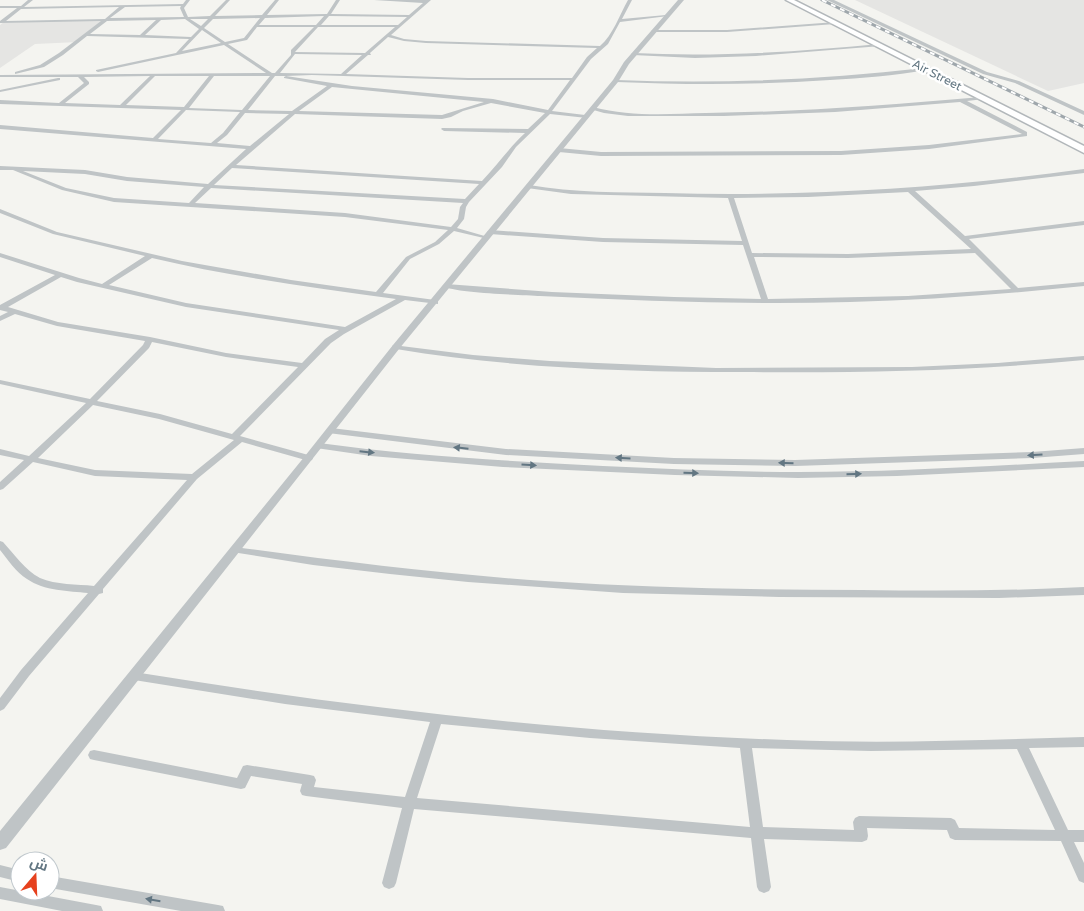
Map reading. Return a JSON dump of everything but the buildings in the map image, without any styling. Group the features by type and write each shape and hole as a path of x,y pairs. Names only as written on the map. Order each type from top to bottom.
{"main road":[{"name":"Air Street","path":"789,0 1084,150"},
{"name":"Air Street","path":"800,0 1084,142"}],"street":[{"path":"0,22 31,0"},
{"path":"64,12 79,0"},
{"path":"13,75 22,70 42,66 61,54 131,0"},
{"path":"0,7 71,8 183,5 188,0"},
{"path":"177,54 228,0"},
{"path":"0,91 245,39 258,26 277,0"},
{"path":"212,145 225,134 274,74 328,15 338,0"},
{"path":"376,0 428,1"},
{"path":"377,295 408,258 437,243 453,229 461,219 463,207 467,201 500,166 514,146 549,112 589,58 601,47 614,30 630,0"},
{"path":"0,843 446,286 616,81 633,54 681,0"},
{"path":"830,0 985,73 1016,82 1084,113"},
{"path":"190,206 209,186 252,148 331,86 342,74 369,54 428,1"},
{"path":"183,5 182,8 186,17 274,74 331,86 492,101 549,112 672,117 828,114 917,106 959,100 1025,133 1024,136 929,148 841,153 601,154 559,150"},
{"path":"0,22 186,17 412,16"},
{"path":"618,21 666,16"},
{"path":"52,21 58,17"},
{"path":"141,37 160,18"},
{"path":"654,30 727,31 833,23"},
{"path":"258,26 400,26"},
{"path":"86,35 192,38"},
{"path":"388,36 426,42 601,47"},
{"path":"633,54 679,56 751,55 879,45"},
{"path":"293,54 369,54"},
{"path":"616,81 703,83 788,81 863,76 924,69"},
{"path":"121,107 155,74"},
{"path":"154,140 185,109 213,74"},
{"path":"0,76 342,74 468,79 573,79"},
{"path":"59,105 86,84 87,82 79,75"},
{"path":"0,102 22,87"},
{"path":"589,114 604,112 721,115 817,111 982,98"},
{"path":"0,102 295,113 449,116 461,110 492,101"},
{"path":"0,127 252,148"},
{"path":"444,129 529,131"},
{"path":"232,166 484,183"},
{"path":"0,168 85,172 127,179 209,186 467,201"},
{"path":"16,170 64,189 114,200 345,214 488,235 747,243"},
{"path":"529,187 546,191 590,193 730,195 909,189 1004,181 1084,171"},
{"path":"909,189 964,238 1017,291"},
{"path":"730,195 752,255 765,301"},
{"path":"0,211 54,233 182,263 377,295 435,302"},
{"path":"964,238 1084,223"},
{"path":"752,255 848,256 976,251"},
{"path":"0,255 60,275 186,304 347,329"},
{"path":"103,286 150,256"},
{"path":"1,308 60,275"},
{"path":"446,286 531,294 765,301 901,299 1017,291 1084,284"},
{"path":"0,706 25,673 99,590 194,477 236,439 303,365 328,341 403,298"},
{"path":"1,308 57,324 150,339 226,355 303,365"},
{"path":"0,319 13,312"},
{"path":"0,486 92,402 146,346 150,339"},
{"path":"396,348 503,360 698,370 938,368 1042,363 1084,358"},
{"path":"0,382 160,417 310,458"},
{"path":"331,431 506,452 674,461 795,463 1032,455 1084,451"},
{"path":"319,446 503,464 769,475 897,473 1084,464"},
{"path":"0,452 95,473 194,477"},
{"path":"0,544 20,567 36,579 52,584 99,590"},
{"path":"235,550 412,574 638,591 709,594 1042,594 1084,590"},
{"path":"134,676 243,695 438,718 745,744 894,746 1084,742"},
{"path":"389,883 409,803 438,718"},
{"path":"745,744 764,887"},
{"path":"1021,744 1084,876"},
{"path":"94,755 240,784 247,770 310,780 306,792 757,834 862,836 859,822 951,824 955,834 1084,836"},
{"path":"60,884 218,911"},
{"path":"0,893 96,911"}],"shaded area":[{"path":"855,0 1084,0 1084,83 1048,91"},
{"path":"105,20 78,42 35,44 0,68 0,25 4,22"}],"railway":[{"path":"822,0 1084,127"}]}
